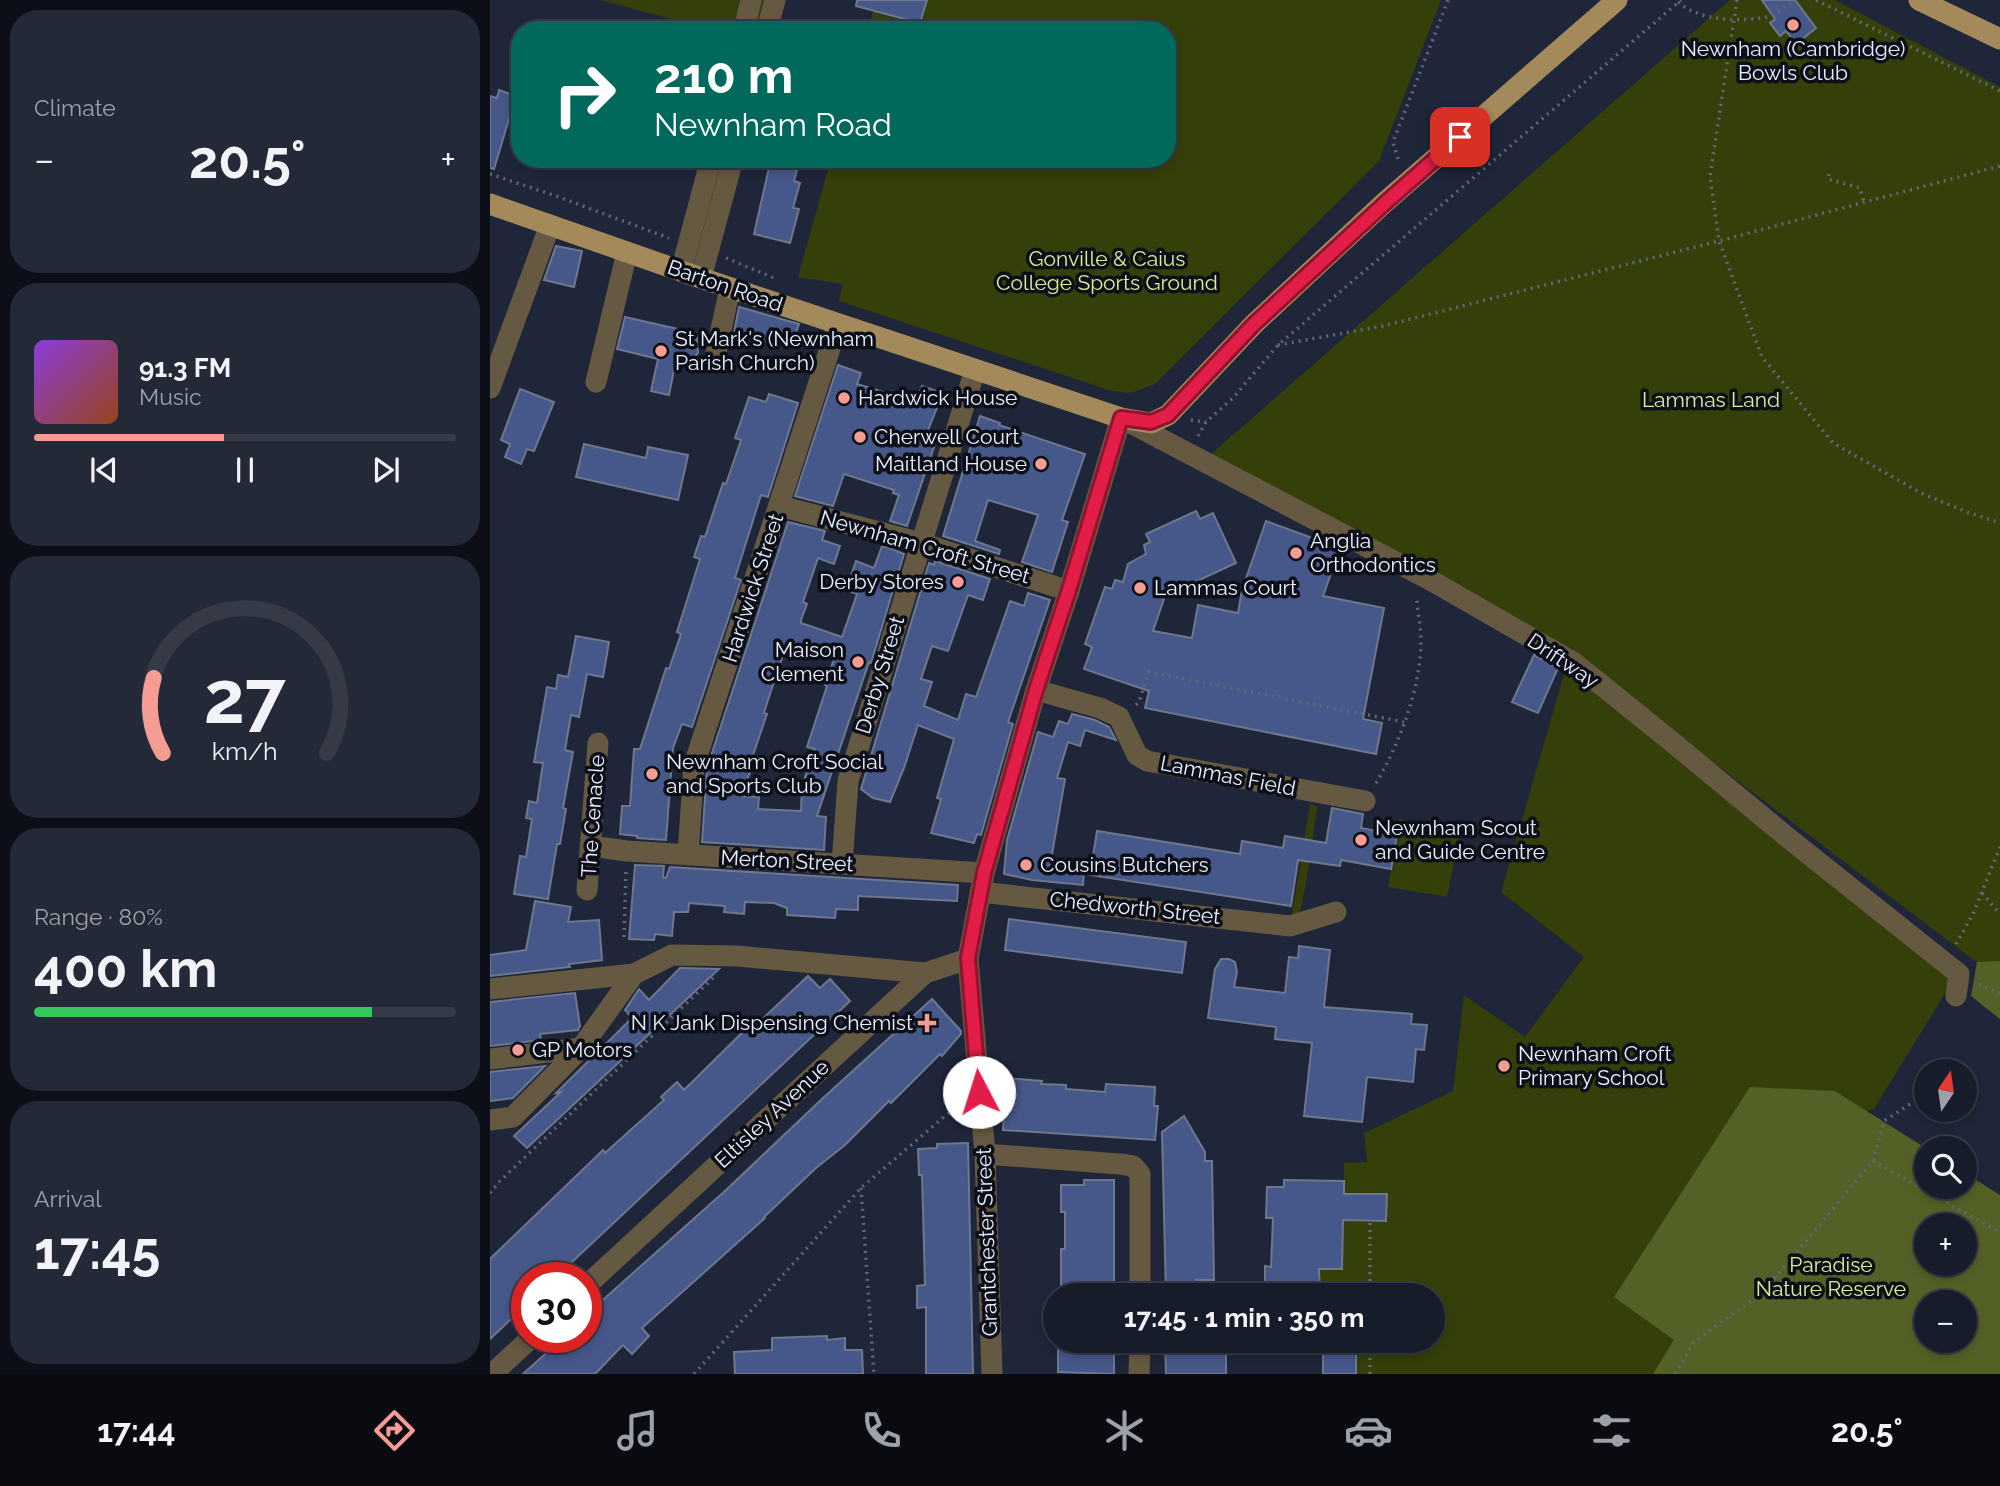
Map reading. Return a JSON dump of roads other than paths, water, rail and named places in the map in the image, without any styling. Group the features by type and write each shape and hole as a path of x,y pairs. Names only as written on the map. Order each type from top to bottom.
{"main road":[{"name":"Barton Road","path":"490,204 975,370 1121,418 1151,422 1168,415 1254,324 1384,204 1617,0"},
{"path":"1919,0 2000,39"}],"street":[{"path":"746,21 751,0"},
{"path":"769,21 775,0"},
{"path":"691,275 689,245 708,168"},
{"path":"691,275 730,168"},
{"path":"490,388 550,225"},
{"path":"597,382 626,252"},
{"path":"716,353 730,288"},
{"name":"Hardwick Street","path":"688,855 694,765 838,324"},
{"name":"Derby Street","path":"842,864 848,781 975,370"},
{"name":"Grantchester Street","path":"992,1374 985,1154 968,958 982,882 1036,690 1121,418"},
{"name":"Driftway","path":"1121,418 1432,581 1573,662 1952,969 1956,996"},
{"name":"Newnham Croft Street","path":"780,506 921,542 1069,590"},
{"name":"Lammas Field","path":"1036,690 1100,708 1119,717 1137,755 1147,761 1366,802"},
{"name":"The Cenacle","path":"587,890 598,743"},
{"name":"Merton Street","path":"591,846 627,851 842,864 982,882"},
{"name":"Chedworth Street","path":"982,882 1290,926 1336,912"},
{"path":"490,989 634,974 672,955 737,956 925,973"},
{"name":"Eltisley Avenue","path":"602,1271 925,973 968,958"},
{"path":"490,1120 513,1117 580,1048 634,974"},
{"path":"490,1059 580,1048"},
{"path":"985,1154 1132,1166 1140,1174 1140,1283"},
{"path":"492,1374 515,1353"},
{"path":"1139,1374 1140,1353"}],"place":[{"name":"Newnham (Cambridge) Bowls Club","path":"1793,25"},
{"name":"St Mark's (Newnham Parish Church)","path":"661,351"},
{"name":"Hardwick House","path":"844,398"},
{"name":"Cherwell Court","path":"860,437"},
{"name":"Maitland House","path":"1041,464"},
{"name":"Anglia Orthodontics","path":"1296,553"},
{"name":"Derby Stores","path":"958,582"},
{"name":"Lammas Court","path":"1140,588"},
{"name":"Maison Clement","path":"858,662"},
{"name":"Newnham Croft Social and Sports Club","path":"652,774"},
{"name":"Newnham Scout and Guide Centre","path":"1361,840"},
{"name":"Cousins Butchers","path":"1026,865"},
{"name":"N K Jank Dispensing Chemist","path":"927,1023"},
{"name":"GP Motors","path":"518,1050"},
{"name":"Newnham Croft Primary School","path":"1504,1066"}],"park label":[{"name":"Gonville & Caius College Sports Ground","path":"1107,271"},
{"name":"Lammas Land","path":"1711,400"},
{"name":"Paradise Nature Reserve","path":"1831,1277"}]}
